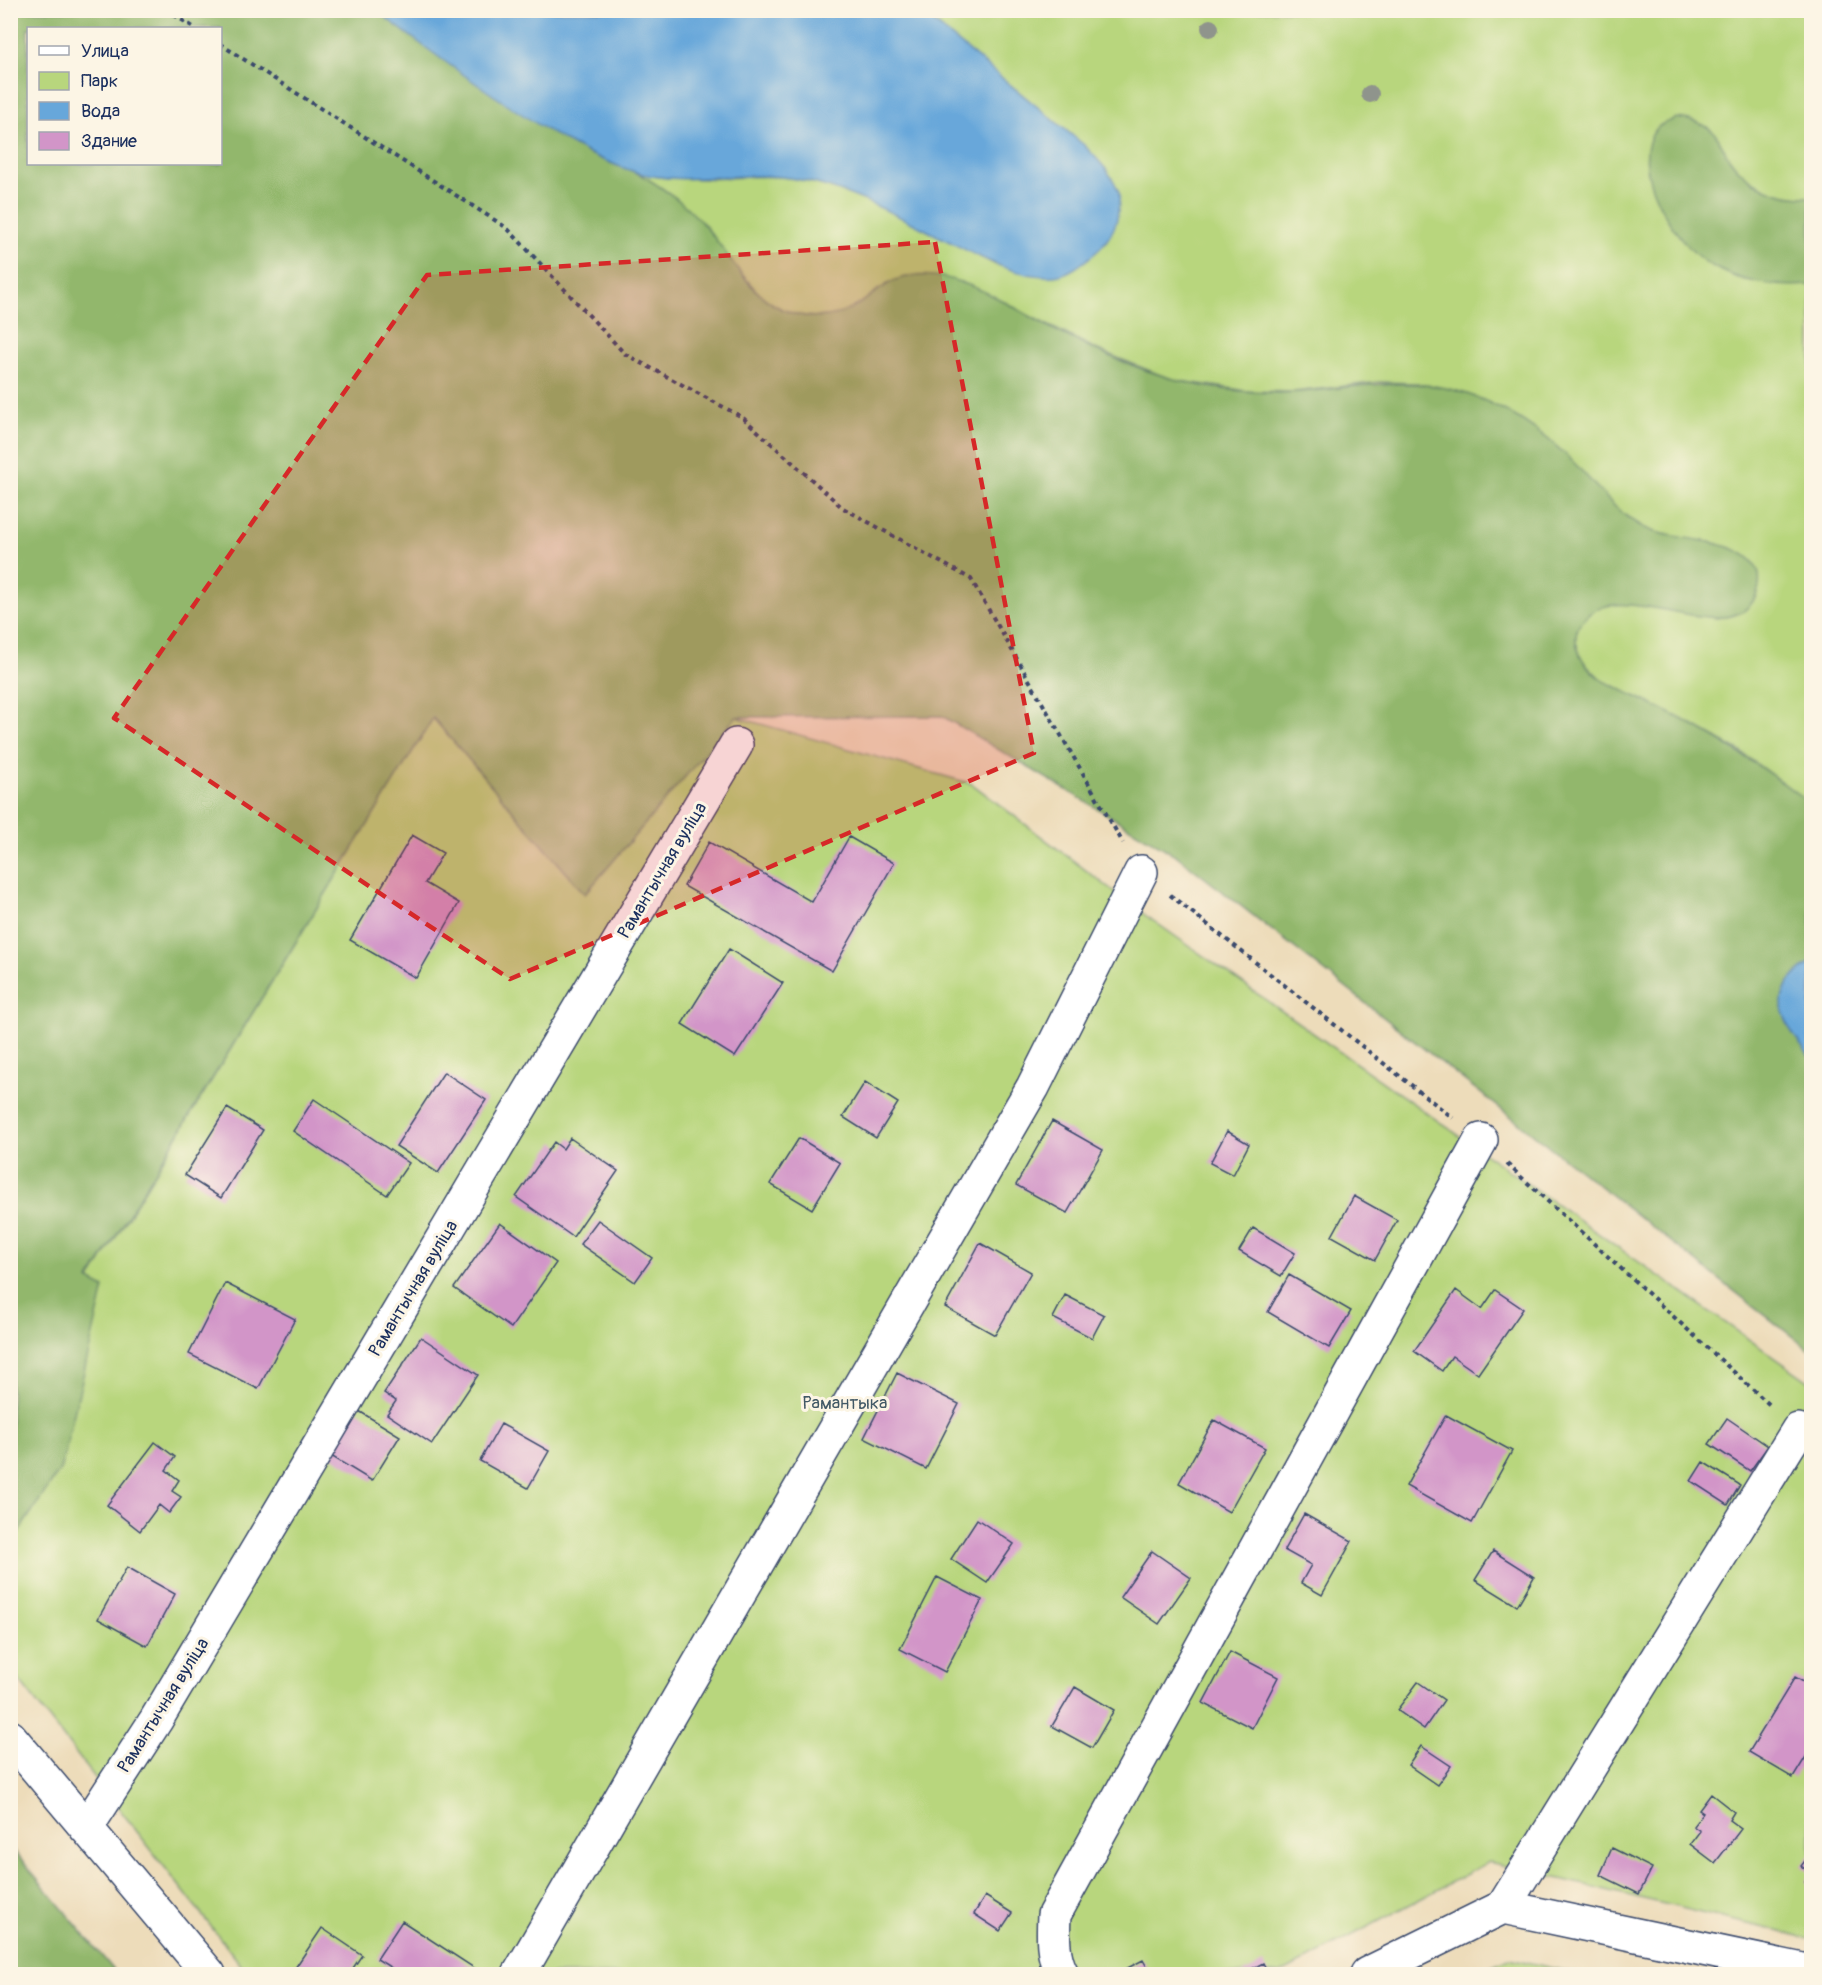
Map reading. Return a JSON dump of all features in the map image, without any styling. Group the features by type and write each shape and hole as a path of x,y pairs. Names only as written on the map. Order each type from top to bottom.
{"street":[{"name":"Рамантычная вуліца","path":"86,1828 162,1710 736,745"},
{"path":"519,1974 1033,1087 1141,872"},
{"path":"1062,1974 1057,1965 1053,1940 1054,1915 1481,1140"},
{"path":"1367,1974 1503,1907 1798,1430"},
{"path":"10,1737 208,1974"},
{"path":"1503,1907 1812,1972"}],"path":[{"path":"166,10 193,27"},
{"path":"222,45 507,228 625,354 742,417 843,508 971,579 1141,872 1481,1140 1798,1430"}],"highlighted area":[{"path":"935,242 1034,753 510,979 114,718 427,275"}],"green space":[{"path":"11,11 377,11 570,142 588,153 637,173 673,196 704,225 753,288 777,307 811,317 828,316 854,307 898,279 921,275 937,276 985,292 1109,356 1184,382 1239,391 1274,393 1398,384 1446,388 1471,395 1496,406 1532,427 1565,454 1605,497 1639,525 1666,535 1721,545 1739,551 1752,560 1759,573 1758,590 1747,609 1728,616 1705,617 1625,604 1603,607 1585,618 1580,624 1576,642 1583,661 1602,680 1719,741 1766,771 1811,804 1811,1351 1177,856 942,716 736,717 585,894 433,718 89,1280 104,1288 61,1468 11,1543"},
{"path":"920,11 1811,11 1811,804 1739,751 1602,680 1582,660 1575,640 1579,623 1591,611 1610,603 1717,618 1732,615 1744,609 1719,544 1648,530 1417,383 1380,382 1293,392 1248,391 1173,380 1098,350 961,282 879,289 859,305 834,317 809,318 785,312 762,297 733,264 705,225 675,197 636,172 700,179 774,177 822,185 873,204 998,266 1106,169 1084,145"},
{"path":"1677,118 1694,121 1710,129 1736,167 1745,176 1765,188 1788,195 1811,197 1811,285 1772,285 1734,276 1710,265 1683,240 1658,203 1650,182 1647,162 1648,144 1657,128"},
{"name":"Рамантыка","path":"736,717 972,784 1145,915 1811,1383 1811,1939 1489,1862 1280,1974 248,1974 11,1670 11,1543 61,1468 89,1281 433,718 585,894"},
{"path":"11,1847 117,1974 11,1974"},
{"path":"1509,1958 1578,1974 1472,1974"}],"water":[{"path":"377,11 920,11 1084,145 1109,173 1119,193 1116,224 1103,245 1080,265 1059,275 1040,276 1000,266 875,205 816,184 776,176 695,179 635,172 600,159 536,123 456,70"},
{"path":"1811,963 1811,1058 1792,1033 1782,1009 1787,985 1796,974"}],"building":[{"path":"412,835 443,853 425,883 459,903 416,978 350,940"},
{"path":"849,837 894,863 832,971 684,886 709,842 812,902"},
{"path":"729,949 783,983 735,1057 682,1024"},
{"path":"444,1072 486,1100 438,1173 396,1146"},
{"path":"865,1082 898,1103 876,1138 843,1117"},
{"path":"314,1099 409,1163 387,1195 293,1131"},
{"path":"227,1108 263,1130 221,1198 185,1175"},
{"path":"1052,1121 1103,1150 1067,1213 1016,1185"},
{"path":"1227,1131 1249,1144 1233,1175 1210,1163"},
{"path":"570,1138 618,1171 573,1237 516,1197 554,1142 563,1149"},
{"path":"799,1138 840,1163 812,1209 770,1184"},
{"path":"1354,1196 1397,1220 1375,1260 1332,1236"},
{"path":"598,1220 652,1258 635,1282 580,1244"},
{"path":"500,1223 556,1263 511,1328 454,1288"},
{"path":"1253,1228 1295,1253 1281,1276 1239,1251"},
{"path":"980,1243 1031,1272 995,1335 945,1307"},
{"path":"1289,1275 1351,1311 1329,1348 1268,1312"},
{"path":"225,1283 295,1319 258,1389 189,1354"},
{"path":"1456,1290 1482,1309 1495,1290 1523,1309 1478,1374 1452,1356 1442,1371 1414,1351"},
{"path":"1065,1295 1104,1315 1092,1338 1053,1318"},
{"path":"421,1337 478,1375 432,1444 387,1414 396,1401 384,1393"},
{"path":"897,1373 959,1404 926,1469 864,1438"},
{"path":"354,1408 400,1436 372,1481 326,1453"},
{"path":"1446,1415 1512,1451 1472,1523 1406,1486"},
{"path":"1727,1418 1768,1446 1750,1471 1709,1444"},
{"path":"1214,1420 1265,1448 1229,1512 1179,1483"},
{"path":"501,1424 549,1451 528,1488 480,1461"},
{"path":"155,1442 175,1457 166,1470 179,1480 172,1491 181,1497 169,1513 159,1505 140,1531 107,1505"},
{"path":"1703,1462 1740,1485 1728,1505 1691,1481"},
{"path":"1304,1514 1352,1541 1322,1595 1301,1583 1311,1565 1284,1550"},
{"path":"977,1519 1014,1544 987,1583 951,1559"},
{"path":"1152,1551 1191,1578 1159,1624 1120,1597"},
{"path":"1493,1551 1534,1577 1517,1606 1475,1580"},
{"path":"127,1567 175,1594 147,1646 98,1619"},
{"path":"937,1577 982,1600 945,1672 900,1649"},
{"path":"1230,1652 1278,1677 1252,1728 1203,1703"},
{"path":"1795,1677 1812,1687 1812,1747 1793,1778 1749,1752"},
{"path":"1418,1682 1444,1700 1424,1729 1397,1710"},
{"path":"1075,1687 1114,1710 1092,1748 1052,1726"},
{"path":"1421,1746 1451,1766 1437,1785 1408,1765"},
{"path":"1711,1794 1734,1812 1729,1820 1741,1829 1715,1863 1690,1844 1700,1831 1693,1826 1703,1813 1699,1810"},
{"path":"1612,1848 1652,1868 1639,1894 1600,1875"},
{"path":"1812,1852 1812,1887 1805,1882 1811,1873 1801,1866"},
{"path":"985,1896 1012,1913 1000,1931 974,1914"},
{"path":"402,1921 482,1973 401,1974 377,1959"},
{"path":"322,1928 362,1955 349,1974 291,1974"},
{"path":"1143,1960 1151,1974 1116,1974"},
{"path":"1263,1963 1269,1974 1242,1974"}]}
